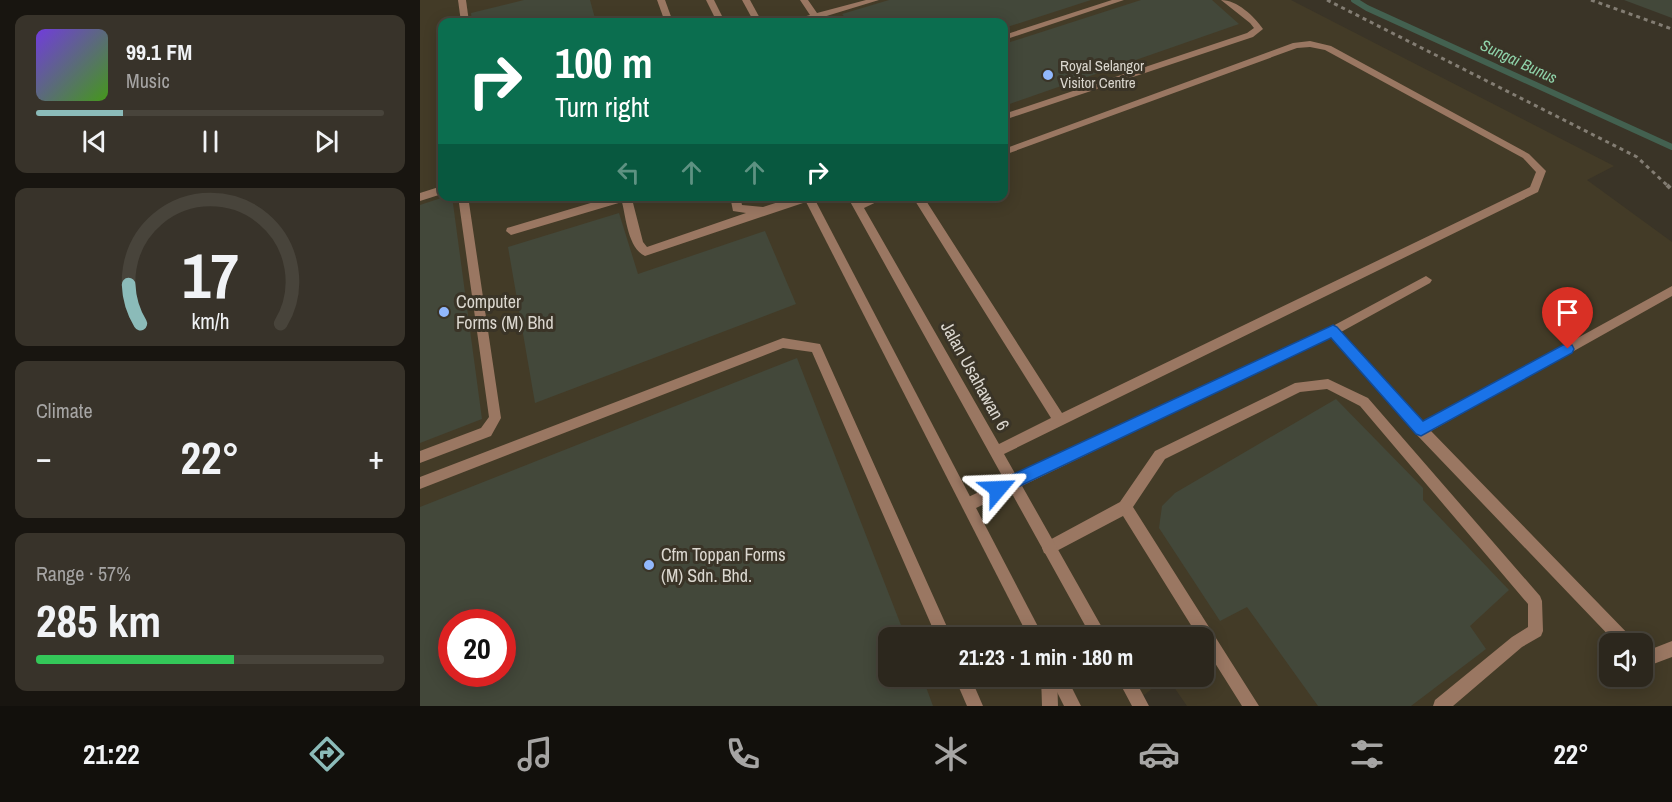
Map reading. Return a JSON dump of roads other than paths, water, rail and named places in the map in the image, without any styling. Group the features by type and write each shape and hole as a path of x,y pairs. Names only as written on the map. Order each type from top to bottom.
{"street":[{"path":"462,0 464,18"},
{"path":"662,0 668,18"},
{"path":"710,0 719,18"},
{"path":"746,0 756,18"},
{"path":"804,0 816,18"},
{"path":"823,18 875,0"},
{"path":"1008,37 1120,0"},
{"path":"1008,116 1250,35 1259,29 1253,21 1225,0"},
{"path":"995,452 1534,189 1541,171 1526,156 1516,150 1328,48 1310,44 1296,45 1008,151"},
{"path":"420,197 438,191"},
{"path":"420,457 486,432 495,418 464,201"},
{"path":"511,231 613,201"},
{"path":"628,201 638,243 645,252 793,201"},
{"path":"736,201 737,208 764,211"},
{"path":"811,201 1031,627"},
{"name":"Jalan Usahawan 6","path":"855,201 1095,627"},
{"path":"920,201 1059,420"},
{"path":"969,504 1333,331 1426,280"},
{"path":"1421,430 1672,291"},
{"path":"1333,331 1421,430 1617,633"},
{"path":"420,483 783,343 816,348 940,627"},
{"path":"1049,548 1125,507 1160,455 1299,387 1329,384 1364,402 1535,600 1536,631 1516,642 1441,706"},
{"path":"1125,507 1251,706"},
{"path":"1653,656 1672,649"},
{"path":"967,687 975,706"},
{"path":"1049,687 1050,706"},
{"path":"1063,687 1073,706"},
{"path":"1130,687 1141,706"}],"waterway":[{"name":"Sungai Bunus","path":"1354,0 1367,8 1672,147"}],"place":[{"name":"Royal Selangor Visitor Centre","path":"1048,75"},
{"name":"Computer Forms (M) Bhd","path":"444,312"},
{"name":"Cfm Toppan Forms (M) Sdn. Bhd.","path":"649,565"}]}
